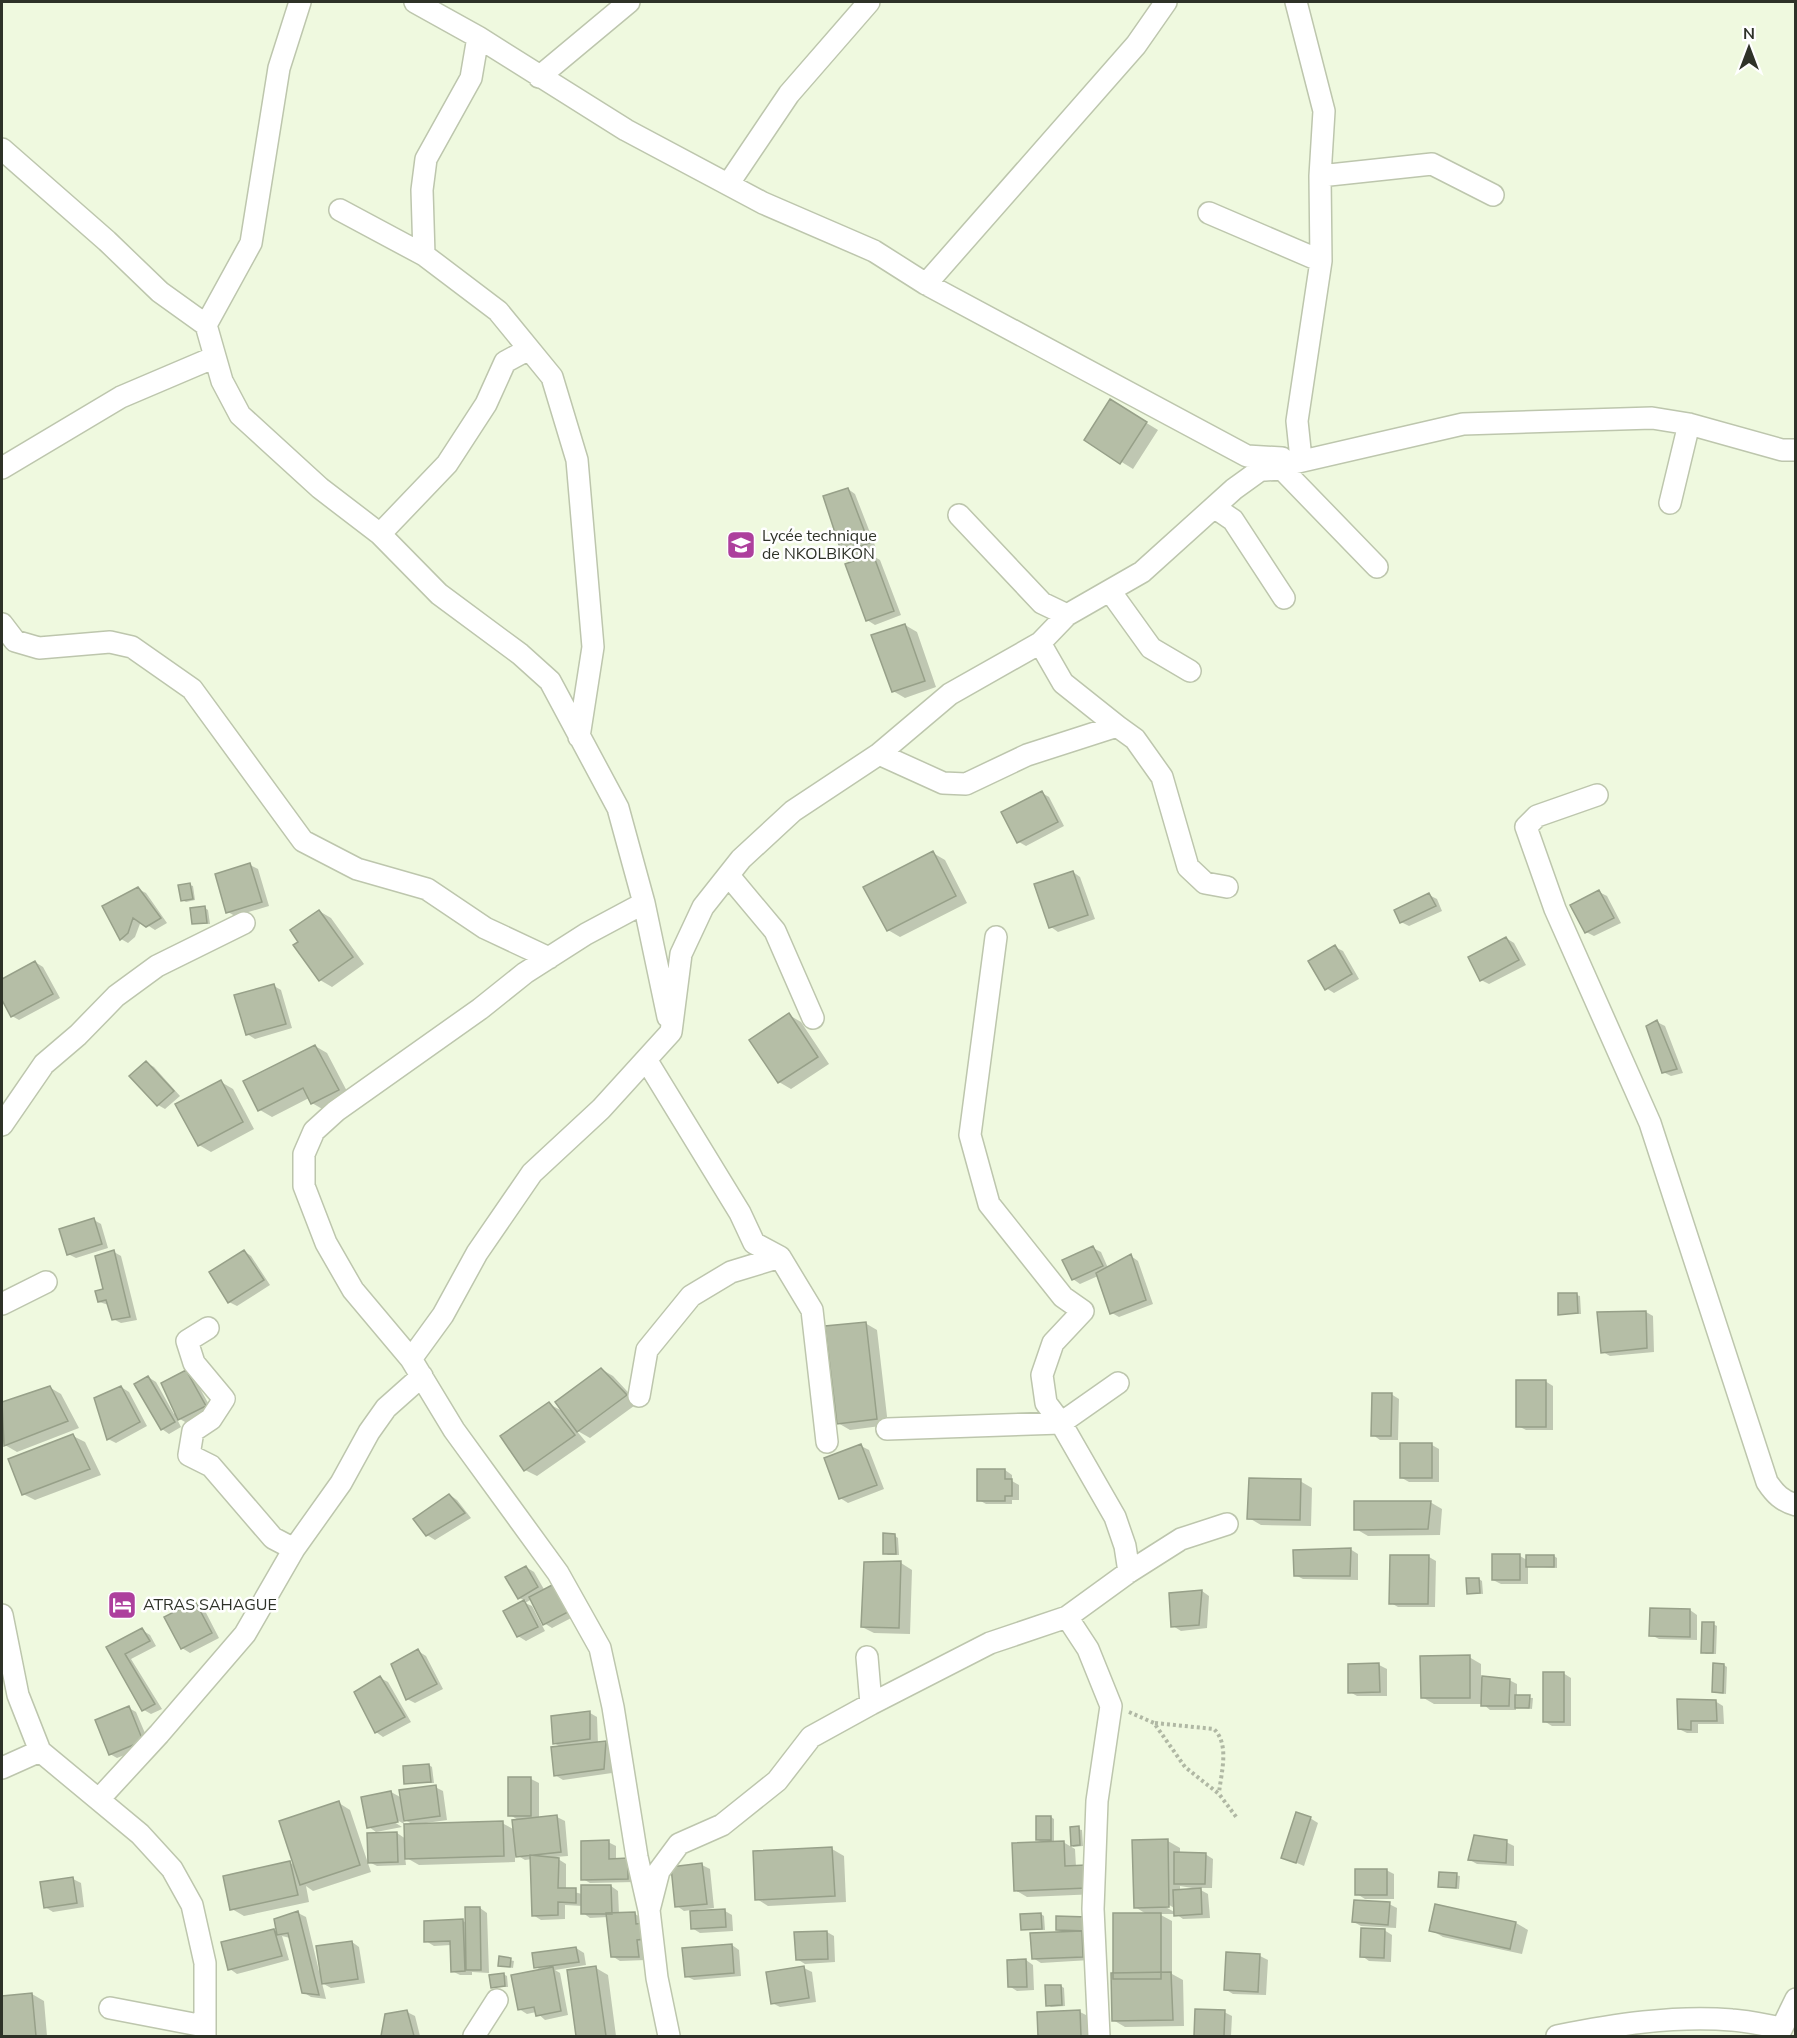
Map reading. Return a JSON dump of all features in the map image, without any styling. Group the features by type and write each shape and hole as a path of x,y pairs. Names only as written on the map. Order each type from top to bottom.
{"street":[{"path":"206,325 251,243 279,68 300,2"},
{"path":"415,2 478,37 626,130 763,203 874,251 926,284 1247,456 1301,459"},
{"path":"539,77 629,2"},
{"path":"729,183 789,94 869,2"},
{"path":"926,284 1136,45 1166,2"},
{"path":"1296,2 1324,111 1320,176 1321,261 1297,421 1301,459"},
{"path":"424,255 422,190 426,159 471,78 478,37"},
{"path":"4,156 107,241 160,292 206,325 222,381 240,416 320,488 380,534 439,594 520,654 550,681 618,808 644,903 671,1032"},
{"path":"1320,176 1432,165 1493,195"},
{"path":"340,210 424,255 498,311 552,377 578,460 593,647 579,737"},
{"path":"1209,213 1321,261"},
{"path":"380,534 447,464 486,404 505,362 529,349"},
{"path":"2,468 121,397 215,357"},
{"path":"99,1798 159,1734 245,1634 294,1549 341,1483 369,1432 417,1367 477,1253 532,1173 601,1109 671,1032 681,954 703,907 741,859 793,812 879,754 950,694 1040,643 1067,615 1142,572 1214,507 1259,471 1301,459 1463,424 1652,418 1689,423 1782,450 1796,450"},
{"path":"1670,503 1689,423"},
{"path":"1259,471 1282,469 1377,567"},
{"path":"1214,507 1233,520 1284,598"},
{"path":"959,515 1042,603 1067,615"},
{"path":"1110,591 1151,648 1191,671"},
{"path":"2,624 8,640 39,648 110,642 132,647 192,689 303,841 357,869 427,889 485,928 549,958"},
{"path":"1040,643 1063,682 1135,739 1162,777 1188,867 1205,883 1227,887"},
{"path":"879,754 943,783 966,784 1027,755 1117,726"},
{"path":"1597,795 1537,816 1526,827 1529,841 1555,909 1650,1123 1767,1482 1785,1502 1796,1505"},
{"path":"729,876 776,931 813,1018"},
{"path":"644,903 549,958 336,1111 314,1131 304,1154 304,1186 326,1243 353,1290 417,1367 454,1430 558,1573 600,1648 613,1707 637,1857 649,1910 657,1978 669,2037"},
{"path":"2,1125 44,1064 78,1035 116,996 157,966 244,923"},
{"path":"996,937 970,1135 989,1204 1063,1297 1083,1311 1053,1344 1042,1375 1046,1403 1061,1423 1114,1517 1125,1546 1129,1572"},
{"path":"647,1061 740,1213 754,1243 780,1257 812,1310 827,1442"},
{"path":"639,1396 647,1350 691,1296 731,1272 780,1257"},
{"path":"2,1304 46,1282"},
{"path":"208,1328 187,1341 195,1363 224,1399 211,1419 193,1431 189,1455 211,1466 273,1538 294,1549"},
{"path":"887,1429 1061,1423 1118,1383"},
{"path":"649,1910 659,1871 680,1844 722,1825 777,1781 811,1737 990,1643 1067,1617 1129,1572 1181,1539 1227,1524"},
{"path":"2,1615 18,1695 40,1751 140,1834 172,1869 192,1905 205,1963 205,2031 110,2008"},
{"path":"1067,1617 1088,1649 1111,1706 1097,1801 1093,1909 1099,2037"},
{"path":"867,1657 871,1704"},
{"path":"2,1768 40,1751"},
{"path":"1557,2037 1609,2026 1682,2020 1731,2020 1780,2032 1796,1999"},
{"path":"474,2037 497,2000"}],"path":[{"path":"1111,1706 1154,1723 1214,1729 1220,1735 1223,1744 1219,1794"},
{"path":"1154,1723 1185,1767 1219,1794 1237,1818"}],"building":[{"path":"1110,399 1147,422 1120,464 1084,440"},
{"path":"848,488 869,543 842,554 823,496"},
{"path":"873,554 894,611 866,621 845,564"},
{"path":"905,624 925,681 892,692 871,635"},
{"path":"1042,791 1058,822 1017,843 1001,812"},
{"path":"933,851 956,896 887,931 863,887"},
{"path":"250,863 262,902 226,913 215,874"},
{"path":"1073,871 1088,915 1049,928 1034,884"},
{"path":"190,883 193,899 181,901 178,885"},
{"path":"138,887 161,918 146,927 133,918 128,933 120,940 102,906"},
{"path":"1599,890 1614,918 1585,933 1570,905"},
{"path":"1429,893 1436,906 1400,923 1394,910"},
{"path":"205,906 207,923 192,924 190,908"},
{"path":"319,910 353,957 319,981 293,945 298,942 290,930"},
{"path":"1506,937 1519,960 1480,981 1468,957"},
{"path":"1335,945 1352,974 1325,990 1308,961"},
{"path":"35,961 53,994 11,1017 2,1000 2,979"},
{"path":"274,984 286,1024 246,1035 234,995"},
{"path":"789,1013 818,1057 778,1083 749,1040"},
{"path":"1657,1020 1677,1069 1662,1073 1646,1026"},
{"path":"315,1045 339,1090 311,1104 303,1088 258,1111 243,1081"},
{"path":"146,1061 174,1091 157,1106 129,1076"},
{"path":"221,1080 243,1122 198,1146 175,1104"},
{"path":"94,1218 102,1244 67,1255 59,1229"},
{"path":"1093,1246 1103,1266 1072,1280 1062,1260"},
{"path":"114,1250 130,1317 112,1320 106,1300 98,1302 95,1291 103,1289 95,1256"},
{"path":"244,1250 264,1280 228,1303 209,1272"},
{"path":"1131,1254 1146,1300 1110,1314 1096,1273"},
{"path":"1558,1293 1577,1293 1578,1313 1558,1315"},
{"path":"1646,1311 1647,1348 1601,1353 1597,1312"},
{"path":"866,1322 877,1419 837,1424 825,1326"},
{"path":"601,1368 627,1395 577,1432 555,1402"},
{"path":"186,1370 206,1406 178,1420 161,1383"},
{"path":"148,1376 175,1422 161,1430 134,1384"},
{"path":"1516,1380 1546,1380 1546,1427 1516,1427"},
{"path":"50,1386 68,1421 4,1446 2,1402"},
{"path":"121,1386 140,1422 107,1440 94,1398"},
{"path":"1372,1393 1392,1393 1391,1436 1371,1436"},
{"path":"549,1402 575,1435 524,1471 500,1436"},
{"path":"73,1434 90,1469 22,1495 8,1459"},
{"path":"1400,1443 1432,1443 1432,1478 1400,1478"},
{"path":"861,1444 877,1485 839,1499 824,1458"},
{"path":"977,1469 1005,1469 1005,1479 1012,1479 1012,1496 1005,1496 1005,1501 977,1501"},
{"path":"1249,1478 1301,1479 1300,1520 1247,1519"},
{"path":"449,1494 465,1513 426,1536 413,1519"},
{"path":"1354,1501 1431,1501 1428,1529 1354,1530"},
{"path":"883,1533 895,1534 896,1554 883,1554"},
{"path":"1351,1548 1350,1576 1294,1576 1293,1550"},
{"path":"1492,1554 1520,1554 1520,1580 1492,1580"},
{"path":"1390,1555 1429,1555 1428,1604 1389,1604"},
{"path":"1526,1555 1554,1555 1554,1567 1526,1567"},
{"path":"901,1561 899,1628 861,1627 864,1562"},
{"path":"526,1566 538,1587 518,1599 505,1577"},
{"path":"1466,1578 1479,1578 1480,1593 1467,1594"},
{"path":"554,1584 568,1612 543,1625 529,1597"},
{"path":"1202,1590 1199,1625 1171,1627 1169,1593"},
{"path":"524,1600 538,1627 517,1637 503,1611"},
{"path":"195,1601 212,1633 181,1649 164,1617"},
{"path":"1650,1608 1690,1609 1690,1637 1649,1636"},
{"path":"1702,1622 1714,1622 1713,1653 1701,1653"},
{"path":"142,1628 150,1641 125,1654 155,1704 142,1711 106,1647"},
{"path":"418,1649 437,1684 406,1700 391,1664"},
{"path":"1470,1655 1470,1698 1421,1698 1420,1656"},
{"path":"1379,1663 1380,1692 1348,1693 1348,1664"},
{"path":"1713,1663 1724,1664 1723,1693 1712,1692"},
{"path":"1543,1672 1564,1672 1564,1722 1543,1722"},
{"path":"380,1676 405,1717 375,1733 354,1692"},
{"path":"1482,1676 1510,1679 1509,1706 1481,1706"},
{"path":"1515,1695 1530,1695 1529,1708 1515,1708"},
{"path":"1677,1699 1716,1700 1717,1721 1691,1721 1691,1730 1678,1729"},
{"path":"129,1706 143,1741 109,1755 95,1720"},
{"path":"590,1711 590,1739 553,1744 551,1716"},
{"path":"606,1741 604,1769 554,1776 551,1747"},
{"path":"429,1764 431,1782 404,1784 403,1766"},
{"path":"508,1777 531,1777 531,1816 508,1816"},
{"path":"436,1785 440,1816 404,1821 399,1790"},
{"path":"391,1791 398,1822 367,1828 361,1797"},
{"path":"339,1801 360,1865 300,1885 279,1821"},
{"path":"1296,1812 1311,1817 1296,1863 1281,1858"},
{"path":"557,1815 561,1852 516,1857 512,1820"},
{"path":"1036,1816 1051,1816 1051,1840 1036,1840"},
{"path":"503,1821 504,1856 405,1859 404,1824"},
{"path":"1079,1826 1080,1845 1071,1846 1070,1827"},
{"path":"397,1832 398,1862 368,1863 367,1833"},
{"path":"1474,1835 1507,1840 1506,1863 1468,1860"},
{"path":"1168,1839 1169,1907 1134,1908 1132,1840"},
{"path":"609,1840 609,1859 628,1858 628,1879 581,1880 581,1841"},
{"path":"1064,1841 1065,1866 1086,1865 1087,1888 1014,1891 1012,1843"},
{"path":"832,1847 835,1896 755,1900 753,1851"},
{"path":"1174,1852 1206,1853 1205,1884 1174,1884"},
{"path":"530,1855 559,1858 558,1888 576,1888 576,1903 558,1902 558,1915 532,1916"},
{"path":"290,1861 298,1895 230,1910 223,1876"},
{"path":"702,1863 707,1904 675,1907 671,1867"},
{"path":"1355,1869 1387,1869 1387,1895 1355,1895"},
{"path":"1439,1872 1457,1873 1456,1888 1438,1887"},
{"path":"73,1877 77,1903 44,1908 40,1882"},
{"path":"581,1885 611,1885 612,1914 581,1914"},
{"path":"1201,1888 1202,1914 1174,1916 1173,1890"},
{"path":"1354,1900 1390,1902 1388,1925 1352,1922"},
{"path":"1435,1904 1516,1922 1510,1949 1429,1931"},
{"path":"465,1907 480,1907 481,1970 466,1970"},
{"path":"725,1909 726,1927 691,1929 690,1911"},
{"path":"298,1911 319,1995 302,1993 288,1933 277,1935 274,1919"},
{"path":"635,1912 636,1924 644,1923 645,1939 637,1940 639,1957 611,1957 606,1913"},
{"path":"1041,1913 1042,1929 1021,1930 1020,1914"},
{"path":"1113,1913 1161,1913 1161,1979 1113,1979"},
{"path":"1056,1916 1088,1917 1088,1931 1056,1930"},
{"path":"463,1919 465,1971 451,1972 450,1941 424,1942 424,1921"},
{"path":"1361,1928 1385,1929 1384,1958 1360,1957"},
{"path":"274,1929 282,1956 228,1970 221,1942"},
{"path":"827,1931 828,1959 796,1960 794,1932"},
{"path":"1082,1931 1083,1957 1032,1959 1030,1933"},
{"path":"352,1941 358,1979 322,1984 316,1946"},
{"path":"732,1944 734,1973 685,1977 682,1948"},
{"path":"576,1947 579,1962 534,1968 532,1953"},
{"path":"1226,1952 1260,1954 1258,1992 1224,1990"},
{"path":"499,1956 511,1958 510,1967 498,1966"},
{"path":"1026,1959 1027,1987 1008,1987 1007,1960"},
{"path":"596,1966 606,2036 576,2036 567,1970"},
{"path":"804,1966 809,1998 771,2004 766,1972"},
{"path":"553,1967 561,2011 536,2016 534,2007 518,2010 511,1975"},
{"path":"1171,1972 1173,2020 1112,2021 1111,1973"},
{"path":"504,1973 505,1986 491,1988 489,1975"},
{"path":"1045,1985 1061,1985 1062,2005 1046,2006"},
{"path":"32,1993 36,2036 2,2036 2,1996"},
{"path":"1195,2009 1225,2010 1224,2036 1194,2036"},
{"path":"407,2010 414,2036 381,2036 385,2014"},
{"path":"1080,2010 1081,2036 1038,2036 1037,2012"}],"place":[{"name":"Lycée technique de NKOLBIKON","path":"741,545"},
{"name":"ATRAS SAHAGUE","path":"122,1605"}]}
